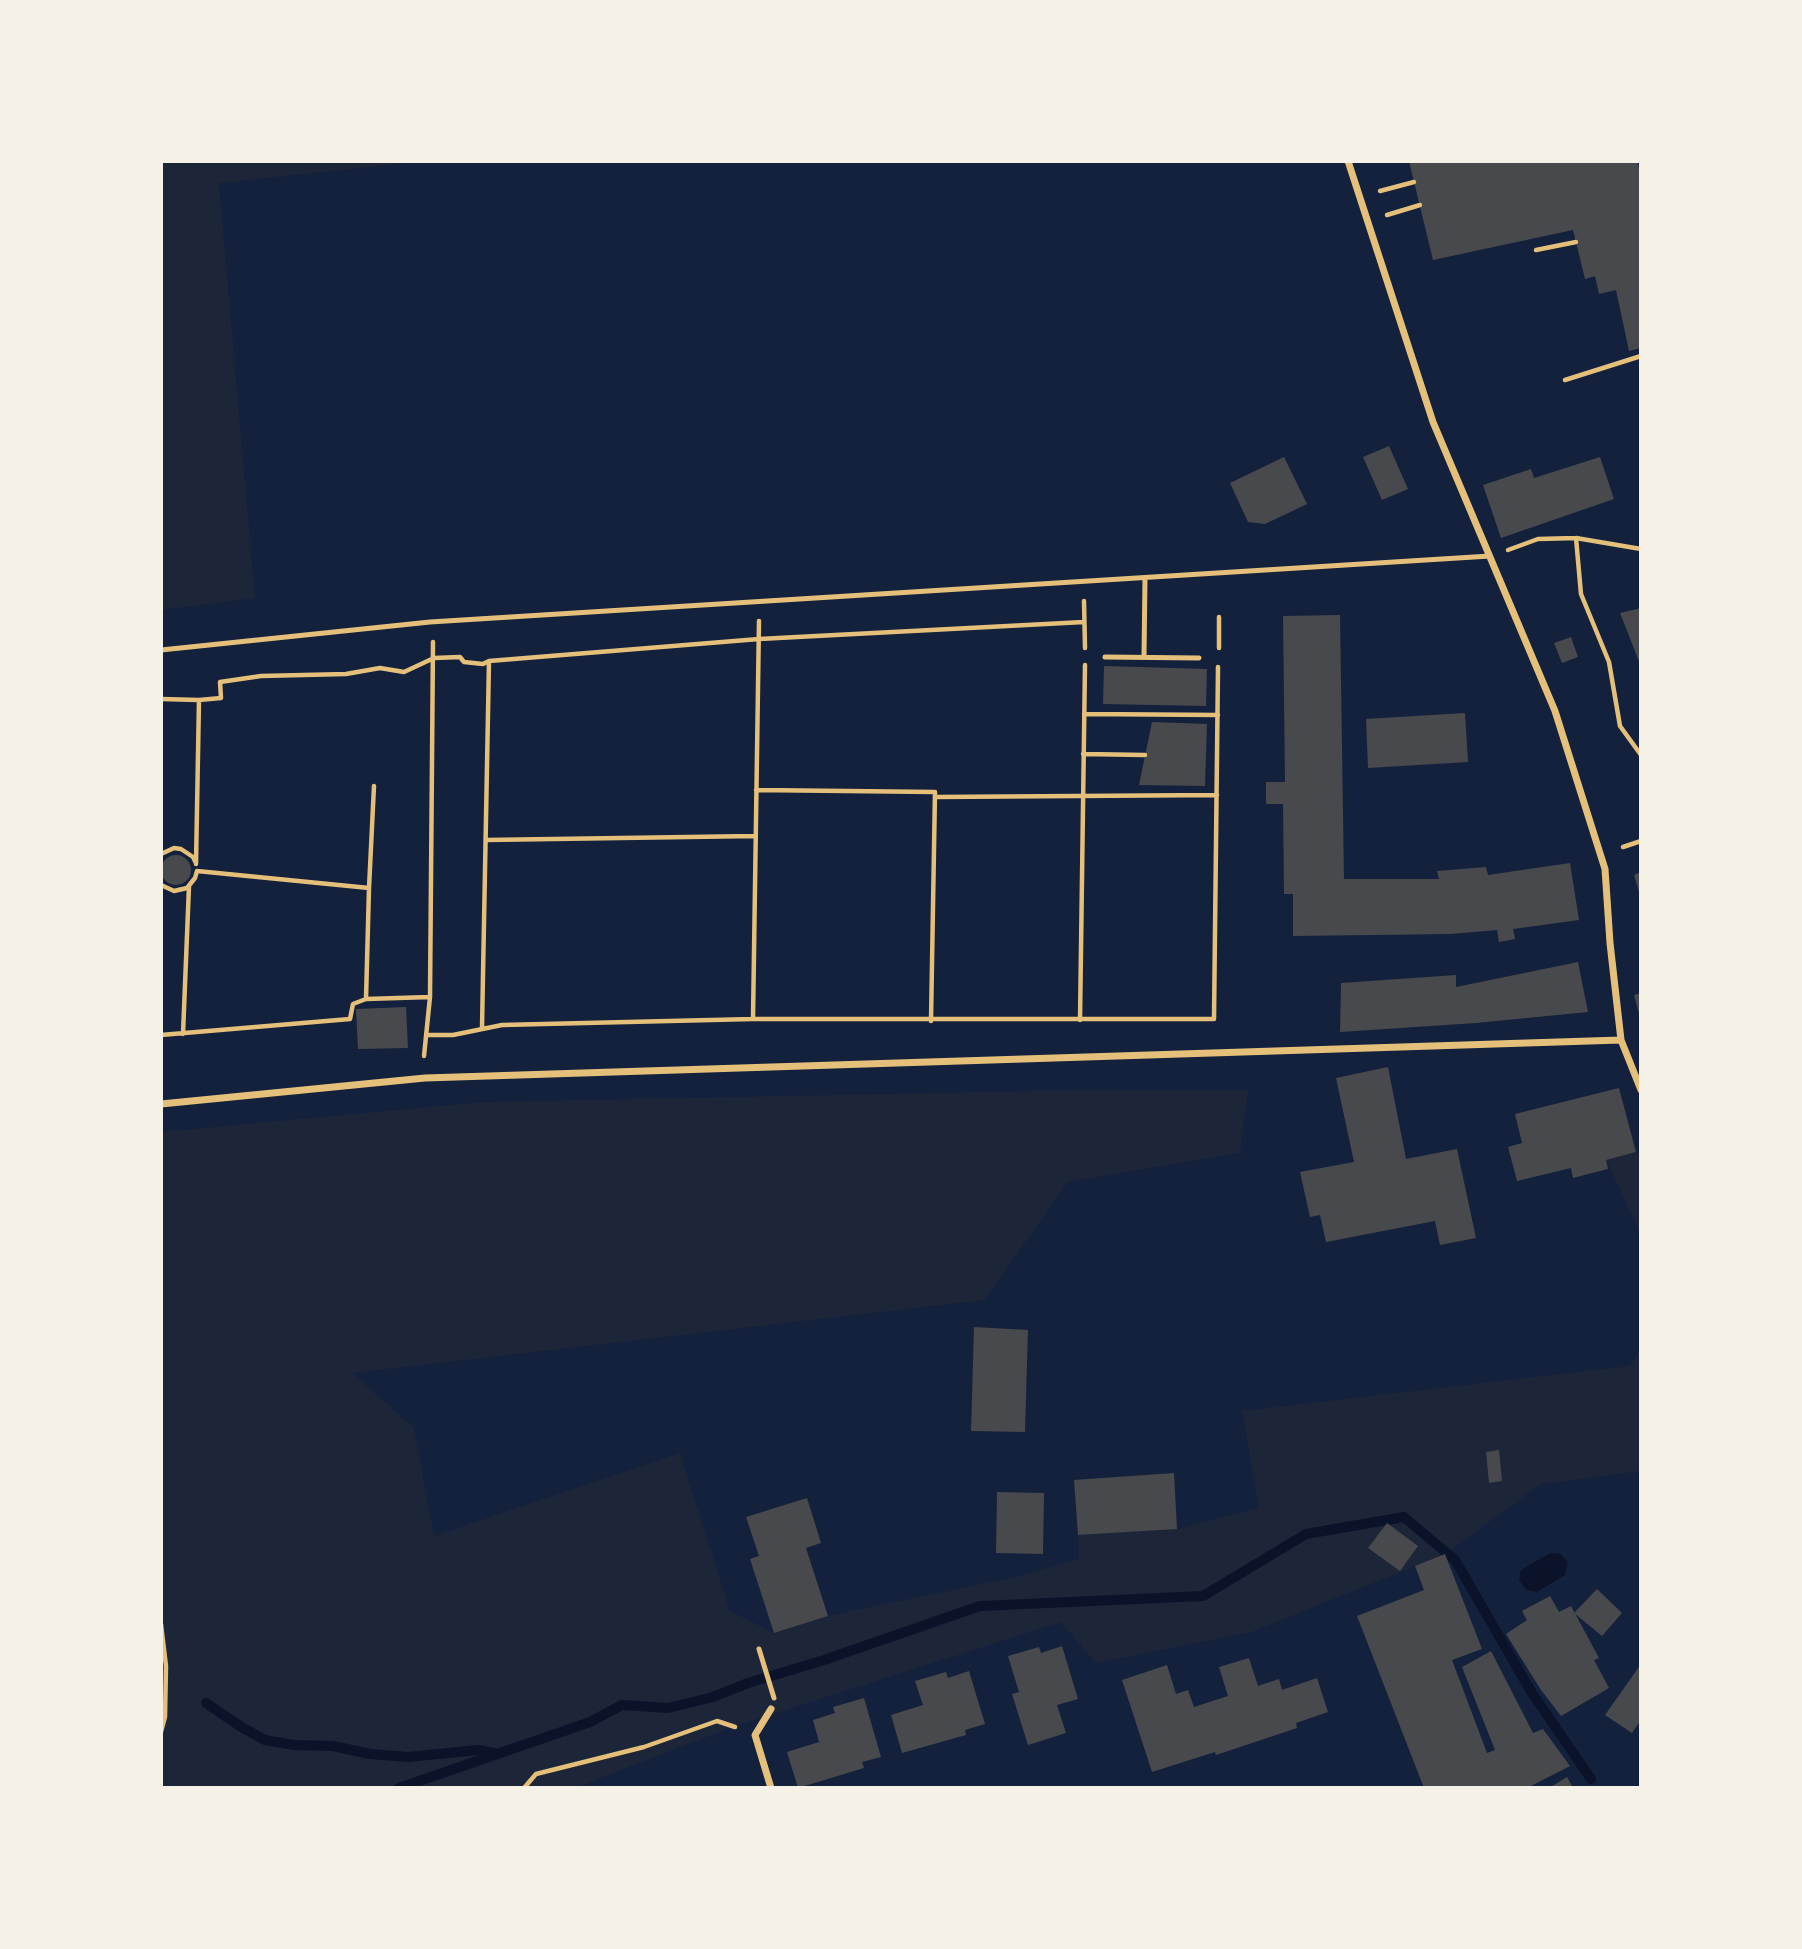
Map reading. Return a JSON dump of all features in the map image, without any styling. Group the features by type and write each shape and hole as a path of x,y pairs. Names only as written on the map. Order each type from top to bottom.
{"street":[{"path":"1348,161 1433,422 1555,711 1605,869 1621,1040 1641,1090"},
{"path":"161,1104 425,1078 1621,1040"},
{"path":"771,1709 755,1735 771,1788"}],"lane":[{"path":"161,650 430,622 1490,556"},
{"path":"1144,578 1144,657"},
{"path":"1105,657 1199,658"},
{"path":"759,1649 774,1698"}],"path":[{"path":"1359,196 1414,182"},
{"path":"1367,223 1420,205"},
{"path":"1536,250 1576,242"},
{"path":"1565,380 1641,356"},
{"path":"1576,538 1580,594 1609,662 1620,726 1641,755"},
{"path":"1490,556 1538,539 1576,538 1641,549"},
{"path":"1080,1020 1084,597"},
{"path":"1219,617 1219,654"},
{"path":"753,1019 760,618"},
{"path":"161,699 221,698 220,682 261,676 346,674 380,667 404,672 434,658 460,657 464,662 484,664 489,661 759,639 1084,622"},
{"path":"423,1048 430,998 433,640"},
{"path":"482,1028 489,661"},
{"path":"426,1035 453,1035 502,1025 753,1019 1213,1019 1218,666"},
{"path":"183,1034 189,886 197,872 199,700"},
{"path":"1084,714 1218,715"},
{"path":"1083,754 1145,755"},
{"path":"366,999 374,786"},
{"path":"756,790 935,792 931,1021"},
{"path":"935,797 1217,795"},
{"path":"486,840 755,836"},
{"path":"1623,847 1641,841"},
{"path":"161,854 174,848 181,849 193,858 196,864"},
{"path":"197,872 369,888"},
{"path":"161,885 174,891 189,886"},
{"path":"161,1035 350,1020 353,1004 366,999 430,998"},
{"path":"161,1624 166,1666 161,1732"},
{"path":"524,1788 536,1774 645,1746 717,1721 755,1735"}],"shaded area":[{"path":"161,161 425,161 219,183 255,598 161,610"},
{"path":"1248,1090 1240,1153 1068,1182 984,1300 352,1373 414,1428 434,1536 680,1453 730,1611 774,1633 828,1616 1016,1577 1079,1559 1078,1535 1177,1529 1259,1508 1242,1411 1630,1366 1641,1349 1641,1471 1541,1484 1445,1554 1252,1632 1096,1663 1061,1622 732,1727 575,1788 161,1788 161,1132 484,1102 1037,1091"},
{"path":"1636,1152 1641,1154 1641,1234 1606,1160"},
{"path":"1550,1553 1560,1554 1568,1562 1565,1575 1537,1592 1526,1590 1519,1580 1521,1570"}],"building":[{"path":"1409,161 1637,161 1641,176 1641,348 1629,351 1616,290 1599,294 1595,276 1585,279 1573,230 1433,260"},
{"path":"1389,446 1408,489 1382,500 1363,457"},
{"path":"1284,457 1307,504 1265,524 1248,522 1230,483"},
{"path":"1600,457 1614,499 1501,538 1483,485 1531,469 1534,478"},
{"path":"1641,608 1641,664 1640,664 1620,613"},
{"path":"1340,615 1344,879 1439,879 1437,871 1486,867 1488,875 1570,863 1579,920 1513,929 1515,939 1499,942 1497,930 1451,934 1293,936 1293,894 1284,894 1283,804 1266,804 1266,782 1285,782 1283,616"},
{"path":"1571,637 1578,657 1562,663 1554,643"},
{"path":"1104,666 1207,669 1206,706 1103,704"},
{"path":"1465,713 1468,762 1368,768 1366,719"},
{"path":"1152,722 1207,724 1205,786 1139,785"},
{"path":"176,855 182,856 190,864 190,876 182,884 176,885 170,884 162,876 161,870 162,864 170,856"},
{"path":"1641,872 1641,895 1640,895 1634,875"},
{"path":"1578,962 1588,1012 1340,1032 1341,983 1456,975 1456,987"},
{"path":"1641,993 1641,1017 1640,1017 1634,995"},
{"path":"406,1007 408,1048 358,1049 356,1009"},
{"path":"1388,1067 1406,1159 1457,1149 1476,1238 1440,1245 1435,1221 1326,1242 1320,1215 1310,1217 1300,1172 1354,1162 1336,1078"},
{"path":"1619,1088 1636,1152 1606,1160 1608,1169 1573,1178 1571,1168 1517,1181 1508,1147 1522,1143 1515,1114"},
{"path":"974,1327 1028,1330 1025,1432 971,1431"},
{"path":"1499,1450 1502,1481 1489,1483 1486,1452"},
{"path":"1174,1473 1177,1529 1078,1535 1074,1480"},
{"path":"997,1492 1044,1493 1043,1554 996,1553"},
{"path":"807,1498 821,1543 806,1548 828,1616 774,1633 750,1559 759,1556 746,1517"},
{"path":"1387,1523 1418,1546 1400,1571 1368,1548"},
{"path":"1445,1554 1482,1649 1452,1660 1487,1753 1495,1750 1462,1667 1491,1651 1533,1733 1543,1729 1570,1766 1527,1788 1424,1788 1357,1616 1424,1590 1415,1566"},
{"path":"1597,1589 1622,1613 1602,1636 1574,1613"},
{"path":"1550,1596 1559,1612 1571,1606 1599,1658 1594,1660 1609,1688 1561,1716 1541,1690 1506,1634 1527,1620 1522,1611"},
{"path":"1062,1646 1078,1699 1057,1705 1066,1733 1028,1745 1012,1694 1019,1692 1008,1656 1039,1647 1041,1653"},
{"path":"1249,1658 1258,1686 1279,1679 1282,1690 1317,1678 1328,1712 1296,1723 1297,1728 1216,1755 1215,1752 1152,1772 1122,1680 1167,1665 1176,1694 1188,1690 1194,1707 1228,1696 1219,1667"},
{"path":"1641,1664 1641,1720 1632,1733 1605,1715"},
{"path":"969,1671 985,1724 965,1730 966,1735 902,1753 891,1715 923,1705 915,1681 946,1672 948,1678"},
{"path":"864,1698 881,1757 862,1762 864,1768 798,1788 787,1752 819,1742 813,1720 835,1713 833,1707"},
{"path":"1567,1777 1573,1788 1549,1788"}],"waterway":[{"path":"399,1788 590,1722 622,1705 668,1708 713,1697 980,1606 1203,1596 1306,1534 1404,1517 1455,1560 1532,1693 1591,1779"},
{"path":"206,1703 265,1740 408,1757 479,1750 498,1754"}]}
